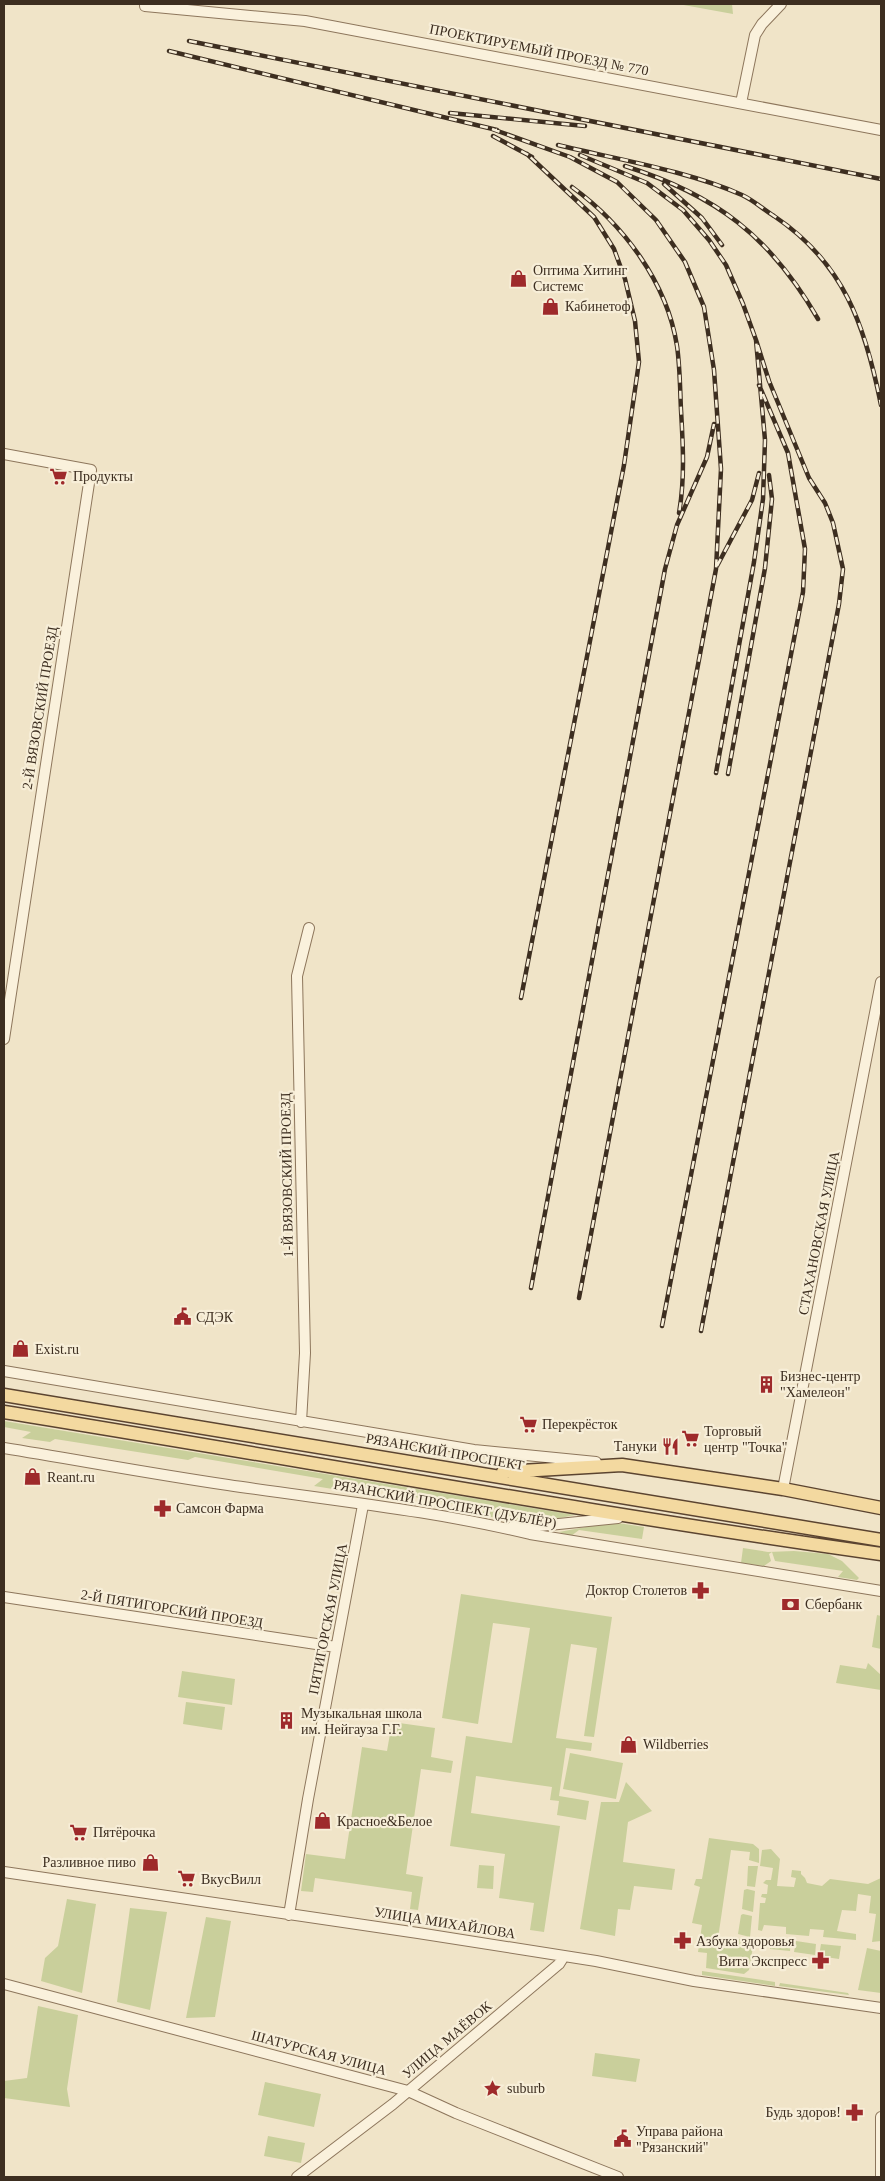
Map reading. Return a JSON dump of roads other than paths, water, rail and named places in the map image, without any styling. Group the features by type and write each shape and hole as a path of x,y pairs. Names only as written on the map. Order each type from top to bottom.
{"main road":[{"name":"РЯЗАНСКИЙ ПРОСПЕКТ","path":"4,1395 881,1540"},
{"path":"4,1412 635,1517 881,1554"},
{"path":"478,1473 622,1465 783,1489 881,1508"},
{"path":"866,1504 881,1514"}],"street":[{"name":"ПРОЕКТИРУЕМЫЙ ПРОЕЗД № 770","path":"145,4 145,6 195,7 314,22 881,130"},
{"path":"742,103 755,35 780,4"},
{"name":"2-Й ВЯЗОВСКИЙ ПРОЕЗД","path":"4,454 90,470 4,1039"},
{"name":"1-Й ВЯЗОВСКИЙ ПРОЕЗД","path":"301,1422 305,1353 297,976 309,928"},
{"name":"СТАХАНОВСКАЯ УЛИЦА","path":"783,1489 881,982"},
{"path":"4,1371 474,1450 622,1465"},
{"name":"РЯЗАНСКИЙ ПРОСПЕКТ (ДУБЛЁР)","path":"4,1448 494,1526 530,1534 881,1592"},
{"name":"ПЯТИГОРСКАЯ УЛИЦА","path":"289,1915 308,1799 363,1505"},
{"path":"494,1526 539,1526 635,1517"},
{"name":"2-Й ПЯТИГОРСКИЙ ПРОЕЗД","path":"4,1597 336,1647"},
{"name":"УЛИЦА МИХАЙЛОВА","path":"4,1872 564,1956 694,1981 881,2008"},
{"name":"УЛИЦА МАЁВОК","path":"297,2177 408,2091 559,1964 564,1956"},
{"name":"ШАТУРСКАЯ УЛИЦА","path":"4,1984 408,2091 456,2114 618,2177"},
{"path":"881,2117 879,2149 881,2177"}],"railway":[{"path":"189,41 881,179"},
{"path":"169,51 497,130"},
{"path":"450,113 585,126"},
{"path":"492,129 570,157 617,182 656,220 685,262 704,307 714,370 721,469 716,569 579,1298"},
{"path":"493,136 532,157"},
{"path":"558,145 676,172 721,187 750,199 798,234 818,254 848,298 859,322 875,376 881,405"},
{"path":"521,998 624,465 639,362 635,321 625,279 614,249 594,217 527,154"},
{"path":"580,155 647,183 683,210 709,240 726,265 756,340 765,440 763,499 754,562 716,773"},
{"path":"625,166 687,190 738,222 780,264 800,290 818,319"},
{"path":"664,184 702,218 722,245"},
{"path":"572,187 609,218 640,256 664,299 672,322 679,362 682,436 683,475 679,513"},
{"path":"701,1331 839,604 843,569 833,523 825,503 809,478 769,381 756,340"},
{"path":"662,1326 803,592 805,549 788,453 759,385"},
{"path":"531,1288 665,569 677,525 707,457 714,424"},
{"path":"717,566 752,500 759,473"},
{"path":"728,774 765,568 772,499 769,475"}],"place":[{"name":"Оптима Хитинг Системс","path":"519,278"},
{"name":"Кабинетоф","path":"551,306"},
{"name":"Продукты","path":"59,476"},
{"name":"СДЭК","path":"182,1317"},
{"name":"Exist.ru","path":"21,1349"},
{"name":"Бизнес-центр \"Хамелеон\"","path":"766,1384"},
{"name":"Перекрёсток","path":"528,1424"},
{"name":"Торговый центр \"Точка\"","path":"690,1439"},
{"name":"Тануки","path":"671,1446"},
{"name":"Reant.ru","path":"33,1477"},
{"name":"Самсон Фарма","path":"162,1508"},
{"name":"Доктор Столетов","path":"701,1590"},
{"name":"Сбербанк","path":"791,1604"},
{"name":"Музыкальная школа им. Нейгауза Г.Г.","path":"287,1721"},
{"name":"Wildberries","path":"629,1744"},
{"name":"Красное&Белое","path":"323,1821"},
{"name":"Пятёрочка","path":"79,1832"},
{"name":"Разливное пиво","path":"150,1862"},
{"name":"ВкусВилл","path":"187,1879"},
{"name":"Азбука здоровья","path":"682,1941"},
{"name":"Вита Экспресс","path":"821,1961"},
{"name":"suburb","path":"493,2088"},
{"name":"Будь здоров!","path":"855,2112"},
{"name":"Управа района \"Рязанский\"","path":"622,2139"}]}
